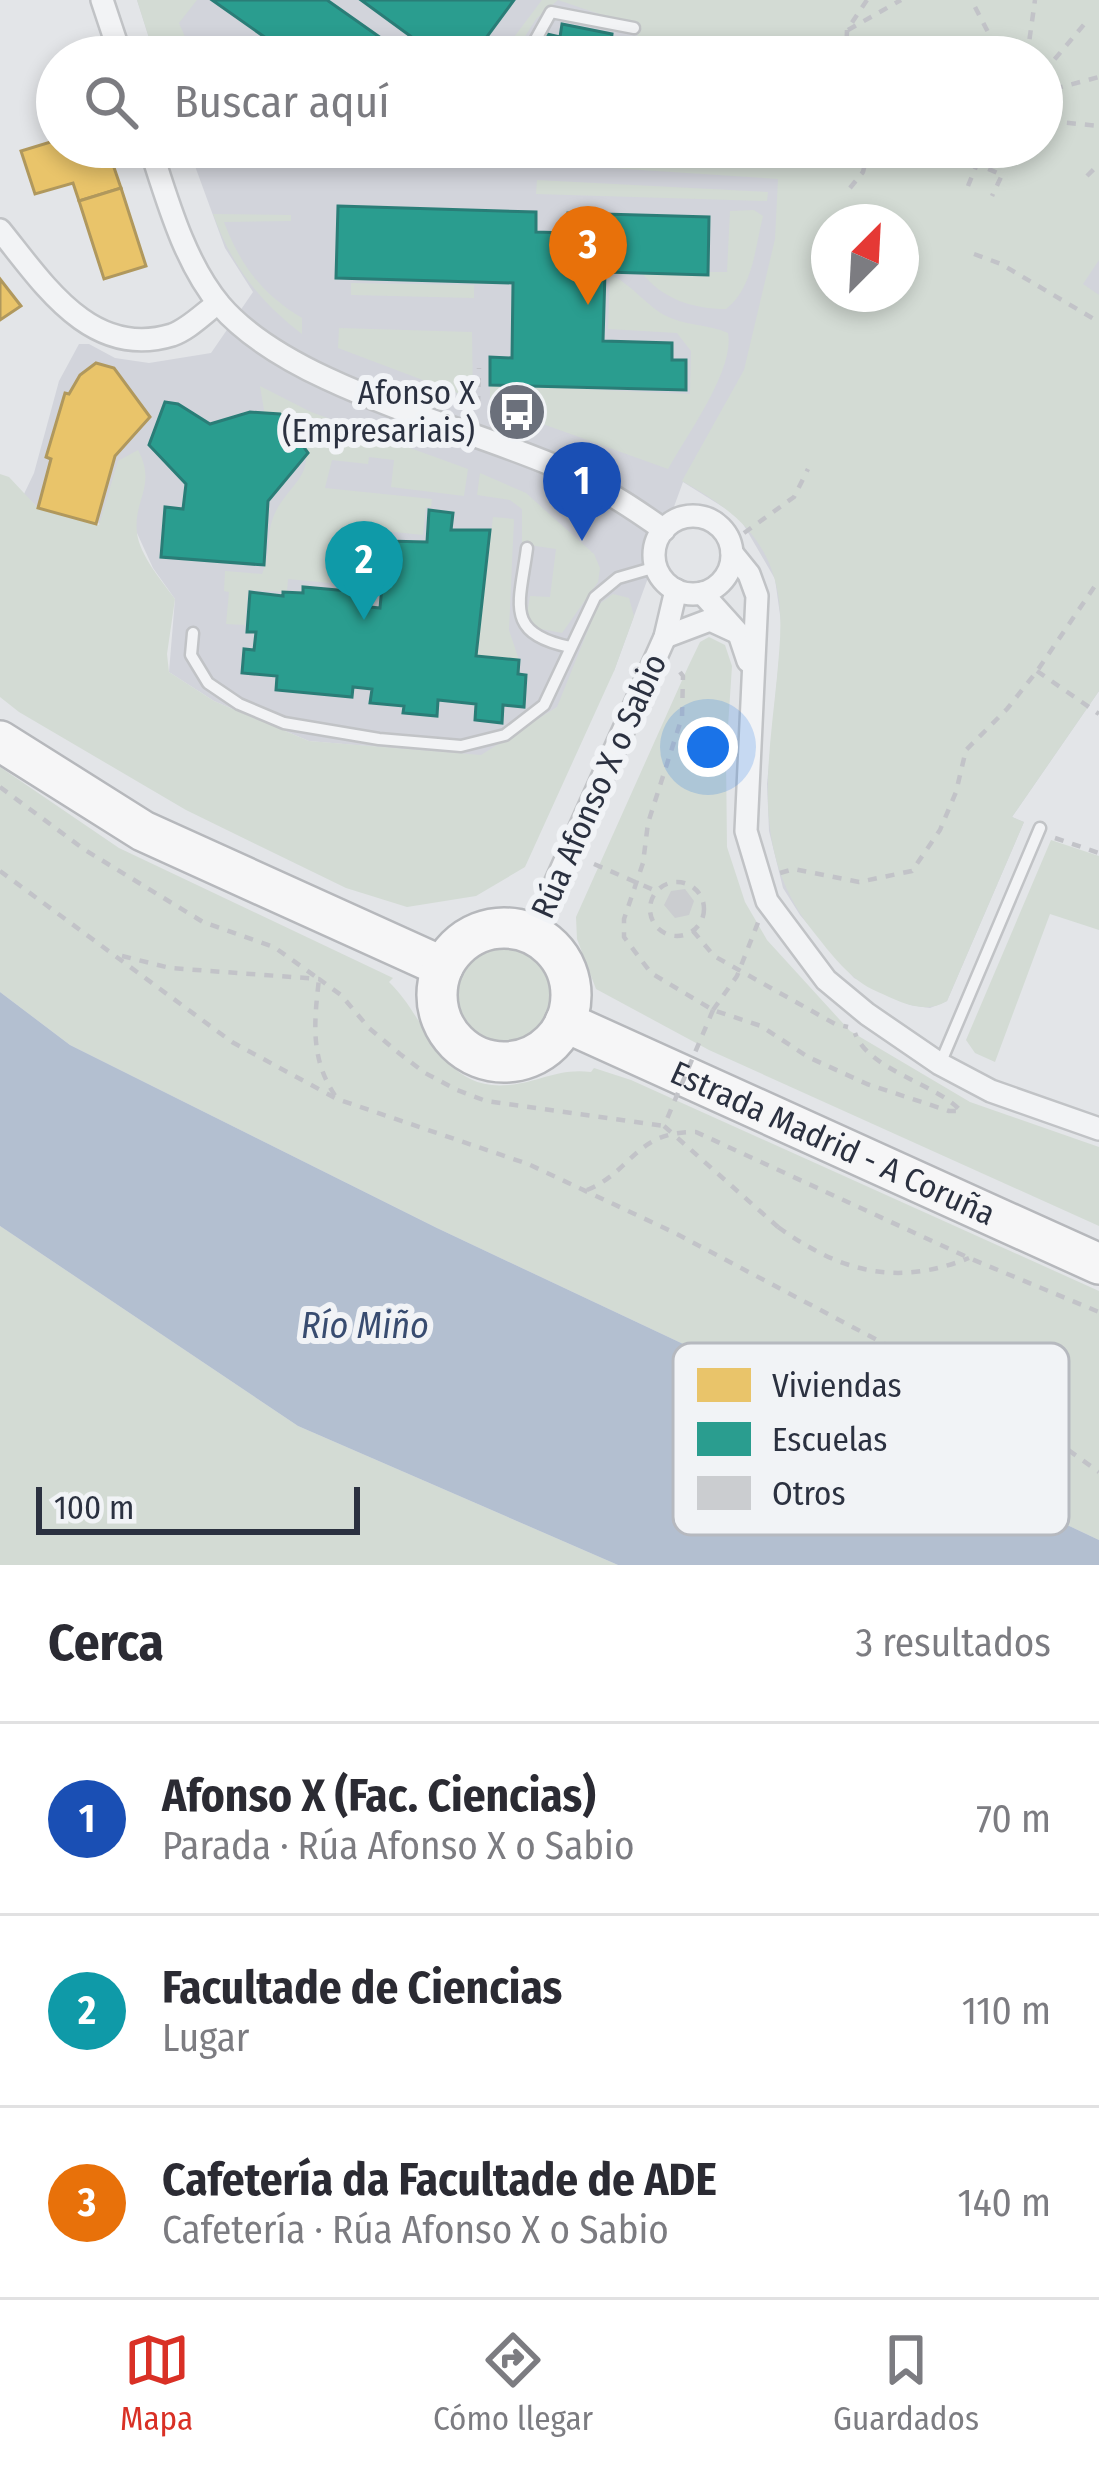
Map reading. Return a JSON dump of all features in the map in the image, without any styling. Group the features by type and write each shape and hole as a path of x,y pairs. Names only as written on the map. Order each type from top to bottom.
{"highway":[{"path":"0,741 143,831 443,967"},
{"path":"505,929 532,935 547,944 567,972 571,988 565,1022 541,1051 505,1062 485,1060 453,1039 443,1023 438,986 443,967 453,952 481,932 505,929"},
{"name":"Estrada Madrid - A Coruña","path":"565,1022 1099,1264"}],"street":[{"path":"102,0 114,36"},
{"path":"157,168 181,237 218,303 260,340 292,361 564,470 630,505 664,530"},
{"path":"0,230 59,303 77,320 98,329 123,337 173,334 218,303"},
{"path":"732,554 729,571 718,585 702,593 676,590 656,567 654,554 664,530 687,517 700,517 723,530 757,596 746,831 767,901 826,980 867,1014 940,1064 991,1091 1099,1129"},
{"name":"Rúa Afonso X o Sabio","path":"532,935 665,638 676,590"},
{"path":"702,593 739,634 754,678"},
{"name":"Rúa Afonso X o Sabio","path":"665,638 710,620 739,634"}],"lane":[{"path":"538,36 551,12 634,28"},
{"path":"527,548 518,616 527,632 570,647"},
{"path":"193,633 191,655 208,682 238,704 284,723 379,739 461,746 505,735 544,705 595,597 605,586 656,567"},
{"path":"940,1064 1040,828"}],"path":[{"path":"847,36 867,0"},
{"path":"847,30 901,0"},
{"path":"1031,36 1035,0"},
{"path":"975,7 990,36"},
{"path":"1063,49 1087,21"},
{"path":"1063,87 1099,77"},
{"path":"1063,122 1099,126"},
{"path":"1088,176 1099,164"},
{"path":"850,188 864,168"},
{"path":"968,187 975,168"},
{"path":"985,168 1002,175 992,196"},
{"path":"974,254 1001,264 1099,322"},
{"path":"478,406 479,368"},
{"path":"744,533 794,497 808,469"},
{"path":"778,874 794,868 859,882 912,871 940,830 966,750 1007,710 1099,580"},
{"path":"1037,671 1099,714"},
{"path":"680,672 682,717 648,823 644,863 624,919 624,937 651,974 713,1010 761,1026 808,1057 867,1084 961,1112 873,1055 859,1044 855,1029 835,1024 740,970 705,949 693,932"},
{"path":"0,787 85,850 203,922 274,947 341,994 368,1028 425,1073 486,1101 664,1126 778,1227 807,1248 838,1261 896,1276 969,1258"},
{"path":"1055,838 1099,853"},
{"path":"594,864 656,891"},
{"path":"0,871 232,1042 337,1099 528,1164 885,1343"},
{"path":"672,881 698,890 704,916 693,932 676,936 660,930 651,916 656,891 672,881"},
{"path":"664,1126 713,1010 740,970 759,920"},
{"path":"118,955 170,968 319,979"},
{"path":"319,979 313,1035 321,1076 337,1099"},
{"path":"585,1191 605,1183 639,1148 675,1132 696,1132 969,1258 1099,1312"},
{"path":"1069,1448 1099,1472"}],"shaded area":[{"path":"137,0 1099,0 1099,691 1012,817 1024,822 947,1001 930,1008 910,1005 854,978 783,888 769,831 767,784 782,629 775,579 739,517 683,482 614,671 481,756 309,741 214,701 169,672 175,599 137,533 38,508 24,494 59,381 79,344 89,344 115,358 149,363 211,353 253,292 225,248 196,168 1063,168 1063,36 148,36"},
{"path":"137,0 197,0 179,23 185,36 148,36"},
{"path":"542,0 558,0 525,36 515,36"},
{"path":"558,0 1099,0 1099,260 1083,284 1099,295 1099,691 1012,817 1024,822 947,1001 939,1005 904,1003 859,981 826,948 793,900 780,870 768,808 780,627 774,577 750,532 682,481 744,370 775,239 778,179 610,168 1063,168 1063,36 637,36 640,23"},
{"path":"537,180 768,192 767,201 536,194"},
{"path":"754,210 763,216 752,267 742,290 726,309 679,301 641,272 727,272 730,211"},
{"path":"213,214 291,215 291,221 224,222 254,278 302,318 302,334 248,281"},
{"path":"610,275 664,315 728,333 717,384 668,469 490,405 490,385 690,394 691,351 677,333 608,329"},
{"path":"351,283 474,285 474,298 351,295"},
{"path":"339,328 472,332 473,399 338,348"},
{"path":"260,386 311,412 468,469 464,496 391,487 394,460 369,457 368,464 332,460 325,488 432,499 431,507 426,507 423,535 384,531 380,588 288,579 287,592 248,590 245,625 226,624 229,592 224,591 225,571 262,574 273,518 306,460 298,436 285,419 280,414 265,416"},
{"path":"138,450 145,473 137,521 139,542 175,599 169,672 214,701 309,741 481,755 557,707 598,605 613,594 629,598 634,616 614,671 525,867 476,896 407,907 346,888 186,810 0,697 0,474 9,477 38,508 99,525 118,461"},
{"path":"480,473 526,493 594,554 600,568 598,582 562,633 536,628 526,620 530,596 550,597 556,549 522,544 522,509 510,500 477,495"},
{"path":"493,517 514,519 509,630 519,660 476,656"},
{"path":"709,637 725,645 732,666 727,847 745,902 767,940 850,1031 970,1102 1099,1147 1099,1226 709,1050 596,989 577,939 576,917 688,667 700,642"},
{"path":"0,767 119,848 393,978 389,982 438,1050 467,1077 509,1085 594,1068 631,1080 1099,1291 1099,1540 1069,1526 1069,1343 681,1343 437,1228 70,1045 0,992"},
{"path":"1051,840 1099,856 1099,930 1050,914 995,1062 975,1053 966,1040"},
{"path":"504,946 523,949 539,960 550,976 550,1014 539,1030 523,1041 504,1044 485,1041 469,1030 458,1014 455,995 458,976 469,960 485,949"},
{"path":"0,1226 298,1426 618,1565 0,1565"}],"water":[{"name":"Río Miño","path":"0,992 70,1045 437,1228 681,1343 673,1343 673,1535 1069,1535 1069,1526 1099,1540 1099,1565 618,1565 298,1426 0,1226"}],"building: Viviendas":[{"path":"36,146 36,168 114,168 121,188 79,201 73,183 35,194 21,151"},
{"path":"121,188 146,266 104,279 79,201"},
{"path":"0,279 21,306 0,320"},
{"path":"96,363 114,368 150,417 115,456 96,524 38,508 51,459 46,457 65,393"}],"building: Escuelas":[{"path":"212,0 327,0 378,36 263,36"},
{"path":"361,0 514,0 487,36 410,36"},
{"path":"562,24 612,34 612,36 560,36"},
{"path":"338,206 536,212 536,232 567,233 568,213 709,217 708,275 605,272 603,341 672,343 672,360 686,360 686,390 490,385 490,357 512,358 513,283 336,278"},
{"path":"165,402 178,404 210,424 250,412 280,414 308,453 268,501 264,565 161,557 165,507 183,509 186,484 149,445"},
{"path":"429,510 453,513 451,530 490,530 476,656 519,660 518,674 526,675 524,707 503,705 502,723 475,720 476,704 438,700 437,716 403,713 404,706 370,703 372,689 353,687 352,697 276,690 277,676 242,673 244,649 254,650 256,632 247,632 250,592 283,596 283,592 303,593 303,587 361,592 360,606 380,608 386,541 427,542"}],"building: Otros":[{"path":"685,889 694,901 689,915 675,918 664,905 671,891"}],"place":[{"name":"Cafetería da Facultade de ADE","path":"588,305"},
{"name":"Afonso X (Empresariais)","path":"517,412"},
{"name":"Afonso X (Fac. Ciencias)","path":"582,541"},
{"name":"Facultade de Ciencias","path":"364,620"}]}
